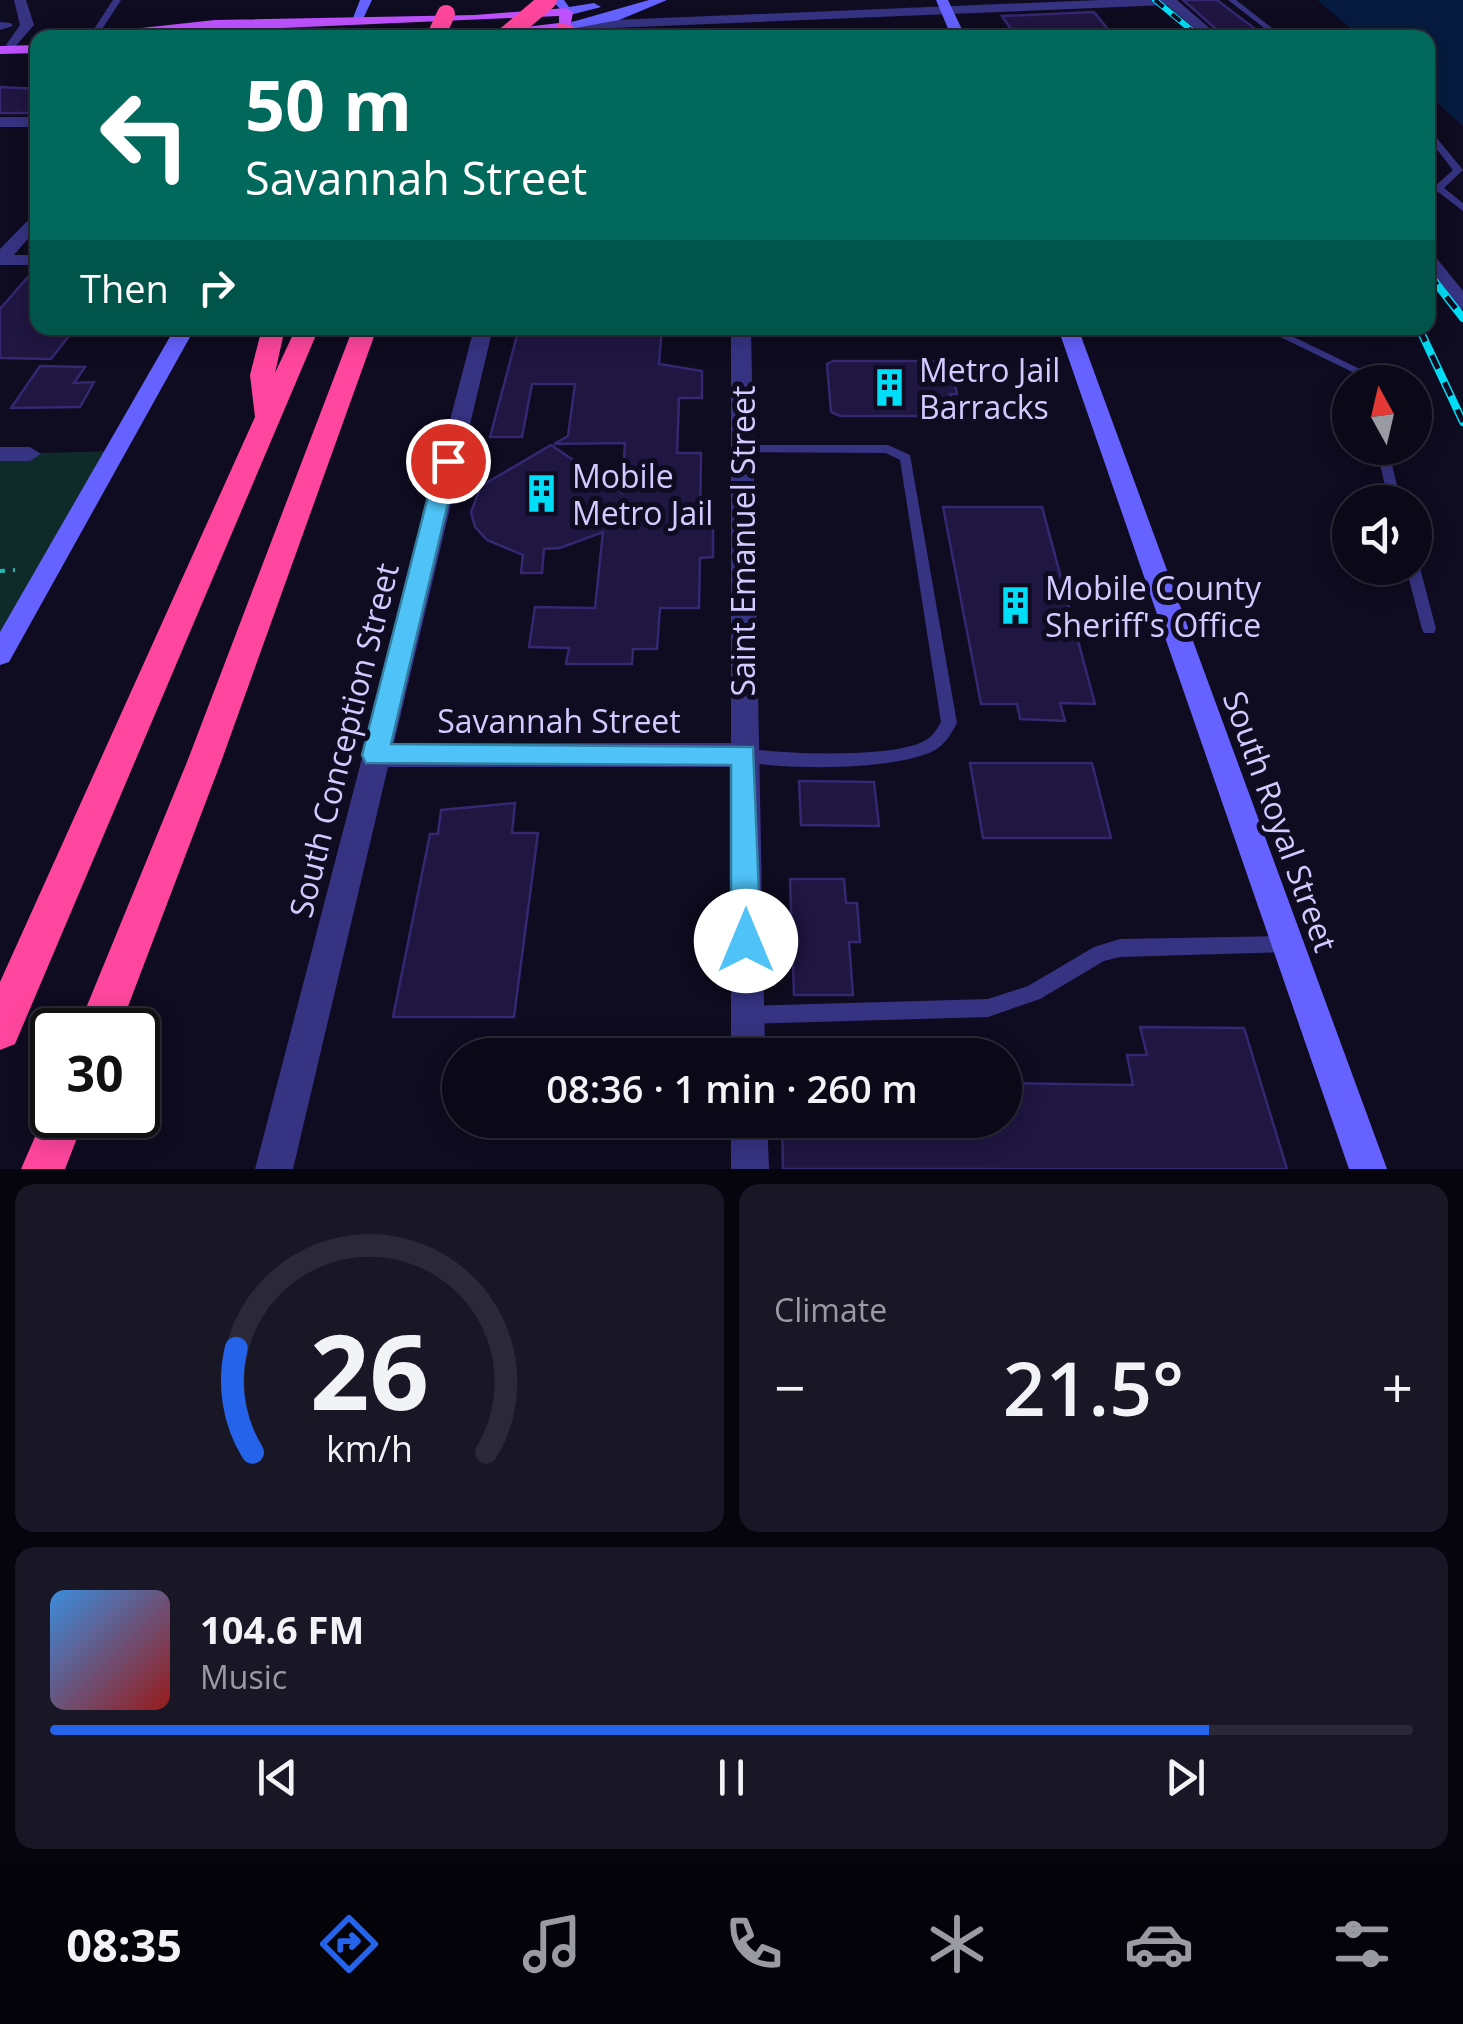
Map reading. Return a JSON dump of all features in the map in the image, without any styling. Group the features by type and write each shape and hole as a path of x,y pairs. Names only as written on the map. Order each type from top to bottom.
{"highway":[{"path":"509,30 531,0"},
{"path":"512,30 548,0"},
{"path":"439,30 450,5"},
{"path":"268,417 262,375 272,335"},
{"path":"0,1030 303,335"},
{"path":"106,1008 362,335"},
{"path":"330,423 380,335"},
{"path":"43,1169 55,1138"}],"main road":[{"path":"144,30 204,24 563,15"},
{"path":"510,30 563,15"},
{"path":"349,30 356,20"},
{"path":"5,38 30,43"},
{"path":"5,38 30,43"}],"street":[{"path":"5,38 27,25 20,0"},
{"path":"356,20 366,0"},
{"path":"563,15 608,0"},
{"path":"563,15 622,0"},
{"path":"563,15 614,17 661,0"},
{"path":"734,0 737,30"},
{"path":"563,15 737,18 945,5 1172,0 1206,30"},
{"path":"945,5 956,30"},
{"path":"0,122 30,122"},
{"path":"0,260 30,224"},
{"path":"0,260 30,260"},
{"path":"1435,268 1463,302"},
{"path":"0,655 182,335"},
{"name":"South Conception Street","path":"274,1169 481,335"},
{"name":"Saint Emanuel Street","path":"740,335 748,1038"},
{"name":"South Royal Street","path":"1070,335 1368,1169"},
{"path":"0,454 30,454"},
{"name":"Savannah Street","path":"375,755 744,754"},
{"path":"749,1138 750,1169"}],"lane":[{"path":"97,30 117,0"},
{"path":"1232,0 1271,30"},
{"path":"111,9 132,2"},
{"path":"1435,141 1458,170 1438,188 1463,208"},
{"path":"1282,335 1345,365"},
{"path":"741,449 888,449 906,458 950,723 932,746 907,753 771,762 744,754"},
{"path":"1417,585 1430,629"},
{"path":"747,1015 988,1008 1033,993 1100,953 1120,948 1288,944"}],"path":[{"path":"0,571 14,570"}],"green space":[{"path":"117,451 0,655 0,454"}],"water":[{"path":"1317,0 1463,0 1463,126 1435,101 1435,30 1353,30"}],"building":[{"path":"1183,0 1217,0 1256,30 1217,30"},
{"path":"1094,12 1109,30 1012,30 1002,16"},
{"path":"0,87 30,89 30,113 0,113"},
{"path":"30,275 30,335 70,335 51,359 0,358 0,309"},
{"name":"Mobile Metro Jail","path":"517,335 661,335 659,364 702,371 702,398 679,398 677,453 701,453 700,528 713,527 713,557 700,558 699,608 660,608 657,649 633,649 632,664 566,664 569,648 529,647 535,607 595,608 603,532 560,548 544,549 542,573 521,573 523,555 487,540 475,527 471,512 481,486 551,445 622,493 625,443 554,444 568,436 575,384 532,384 522,437 490,437"},
{"name":"Metro Jail Barracks","path":"950,361 957,394 950,394 956,416 840,416 831,412 827,364"},
{"path":"40,366 85,367 74,383 94,382 80,407 11,408"},
{"name":"Mobile County Sheriff's Office","path":"943,507 1042,507 1095,704 1060,703 1065,721 1020,719 1017,704 981,704"},
{"path":"970,763 1092,763 1111,838 983,838"},
{"path":"799,781 874,782 879,826 801,825"},
{"path":"515,803 512,833 538,833 514,1017 393,1017 430,834 438,834 441,810"},
{"path":"790,879 844,879 846,903 857,903 860,942 849,942 853,995 794,995"},
{"path":"1140,1027 1244,1028 1287,1169 783,1169 782,1138 1022,1138 1022,1083 1133,1085 1127,1055 1147,1055"}],"railway":[{"path":"1155,0 1191,30"},
{"path":"1435,282 1463,318"},
{"path":"1422,335 1463,422"}],"place":[{"name":"Metro Jail Barracks","path":"889,387"},
{"name":"Mobile Metro Jail","path":"542,493"},
{"name":"Mobile County Sheriff's Office","path":"1015,605"}],"route":[{"path":"448,461 375,755 744,754 746,941"}]}
